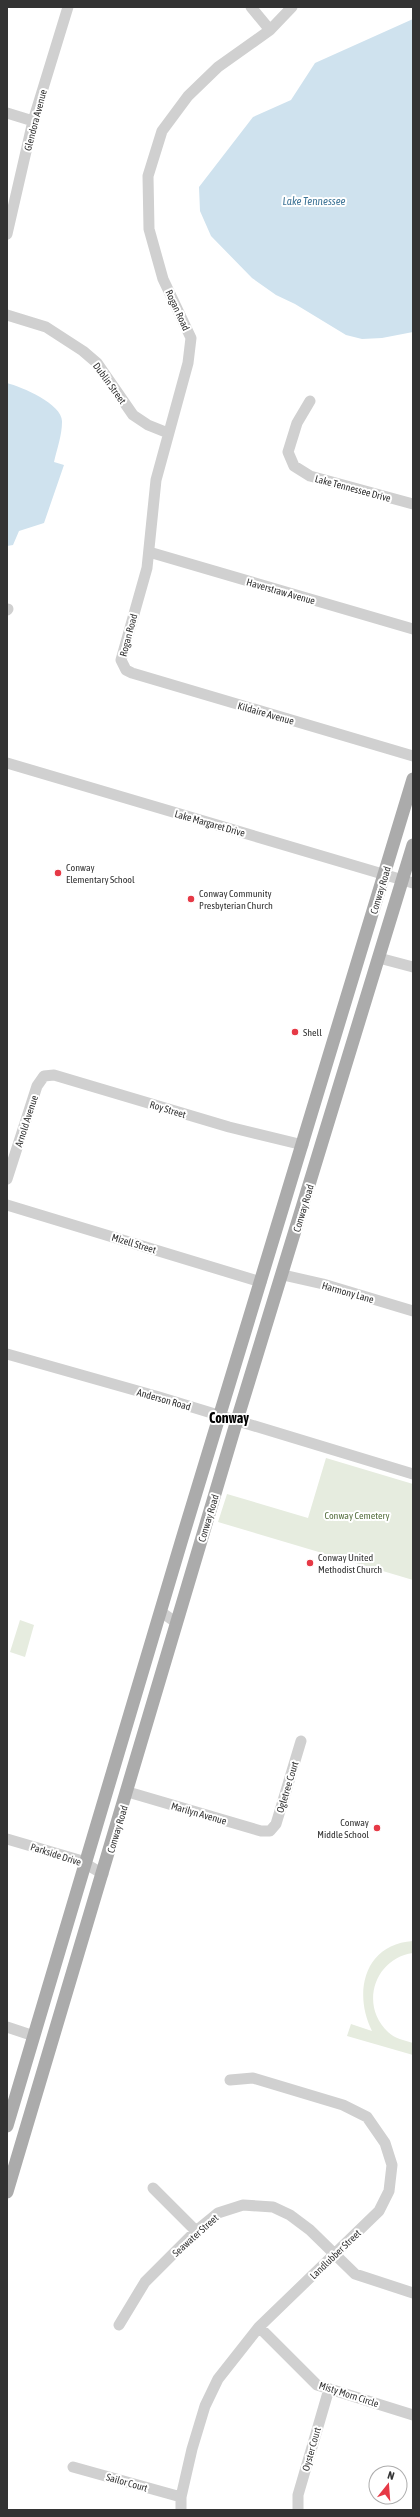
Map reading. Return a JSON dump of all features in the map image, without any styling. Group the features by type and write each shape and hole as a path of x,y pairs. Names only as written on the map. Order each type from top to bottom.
{"main road":[{"name":"Conway Road","path":"7,2126 127,1728 219,1415 278,1228 413,779"},
{"name":"Conway Road","path":"8,2186 128,1792 237,1420 283,1275 379,958 408,881 413,845"},
{"path":"278,1228 278,1258 283,1275"},
{"path":"127,1728 122,1776 128,1792"},
{"path":"58,1956 55,2000 60,2015"},
{"path":"34,2036 38,2054 37,2094"}],"street":[{"name":"Glendora Avenue","path":"7,234 33,121 68,7"},
{"path":"251,7 270,30"},
{"name":"Rogan Road","path":"122,665 121,654 147,568 156,480 188,363 191,338 163,279 149,229 148,176 162,131 188,96 218,67 270,30 292,7"},
{"path":"7,114 33,121"},
{"name":"Dublin Street","path":"7,315 46,327 83,351 97,363 133,415 148,425 168,433"},
{"name":"Lake Tennessee Drive","path":"310,401 297,423 288,452 294,466 310,476 413,504"},
{"name":"Haverstraw Avenue","path":"149,552 413,629"},
{"name":"Kildaire Avenue","path":"122,665 132,673 413,756"},
{"name":"Lake Margaret Drive","path":"7,763 408,881"},
{"path":"379,958 413,967"},
{"name":"Roy Street","path":"37,1086 44,1076 54,1075 229,1127 303,1145"},
{"name":"Arnold Avenue","path":"7,1179 37,1086"},
{"name":"Mizell Street","path":"7,1205 261,1282"},
{"name":"Harmony Lane","path":"283,1275 323,1284 413,1311"},
{"name":"Anderson Road","path":"7,1354 237,1420 413,1474"},
{"path":"161,1612 177,1623"},
{"name":"Ogletree Court","path":"270,1831 276,1824 301,1741"},
{"name":"Marilyn Avenue","path":"128,1792 261,1831 270,1831"},
{"name":"Parkside Drive","path":"7,1839 79,1860 103,1874"},
{"path":"7,2027 34,2036"},
{"name":"Landlubber Street","path":"181,2510 181,2497 205,2406 218,2380 259,2327 379,2211 389,2191 392,2165 385,2143 367,2117 343,2105 253,2078 230,2080"},
{"path":"153,2188 196,2231"},
{"name":"Seawater Street","path":"119,2325 145,2282 196,2231 218,2213 243,2205 273,2207 296,2218 334,2255"},
{"path":"334,2255 355,2274 413,2293"},
{"name":"Misty Morn Circle","path":"259,2327 317,2385 413,2415"},
{"name":"Oyster Court","path":"298,2510 298,2495 329,2389"},
{"name":"Sailor Court","path":"73,2466 181,2497"}],"green space":[{"name":"Conway Cemetery","path":"326,1458 413,1484 413,1580 218,1522 227,1494 308,1518"},
{"path":"20,1620 34,1625 25,1657 10,1652"},
{"path":"413,1941 413,1953 400,1957 389,1964 381,1973 375,1984 373,1996 374,2009 379,2021 388,2032 394,2036 413,2043 413,2055 347,2036 351,2024 372,2031 366,2016 364,1987 367,1973 373,1961 383,1951 396,1944"}],"water":[{"name":"Lake Tennessee","path":"413,19 413,332 382,338 362,339 346,335 295,304 276,295 252,278 211,236 200,211 199,187 253,117 291,100 315,63"},
{"path":"7,383 22,388 40,397 56,409 61,415 61,432 54,462 64,465 44,523 19,531 13,545 7,546"}],"place":[{"name":"Conway Elementary School","path":"58,873"},
{"name":"Conway Community Presbyterian Church","path":"191,899"},
{"name":"Shell","path":"295,1032"},
{"name":"Conway United Methodist Church","path":"310,1563"},
{"name":"Conway Middle School","path":"377,1828"}],"district":[{"name":"Conway","path":"229,1418"}]}
